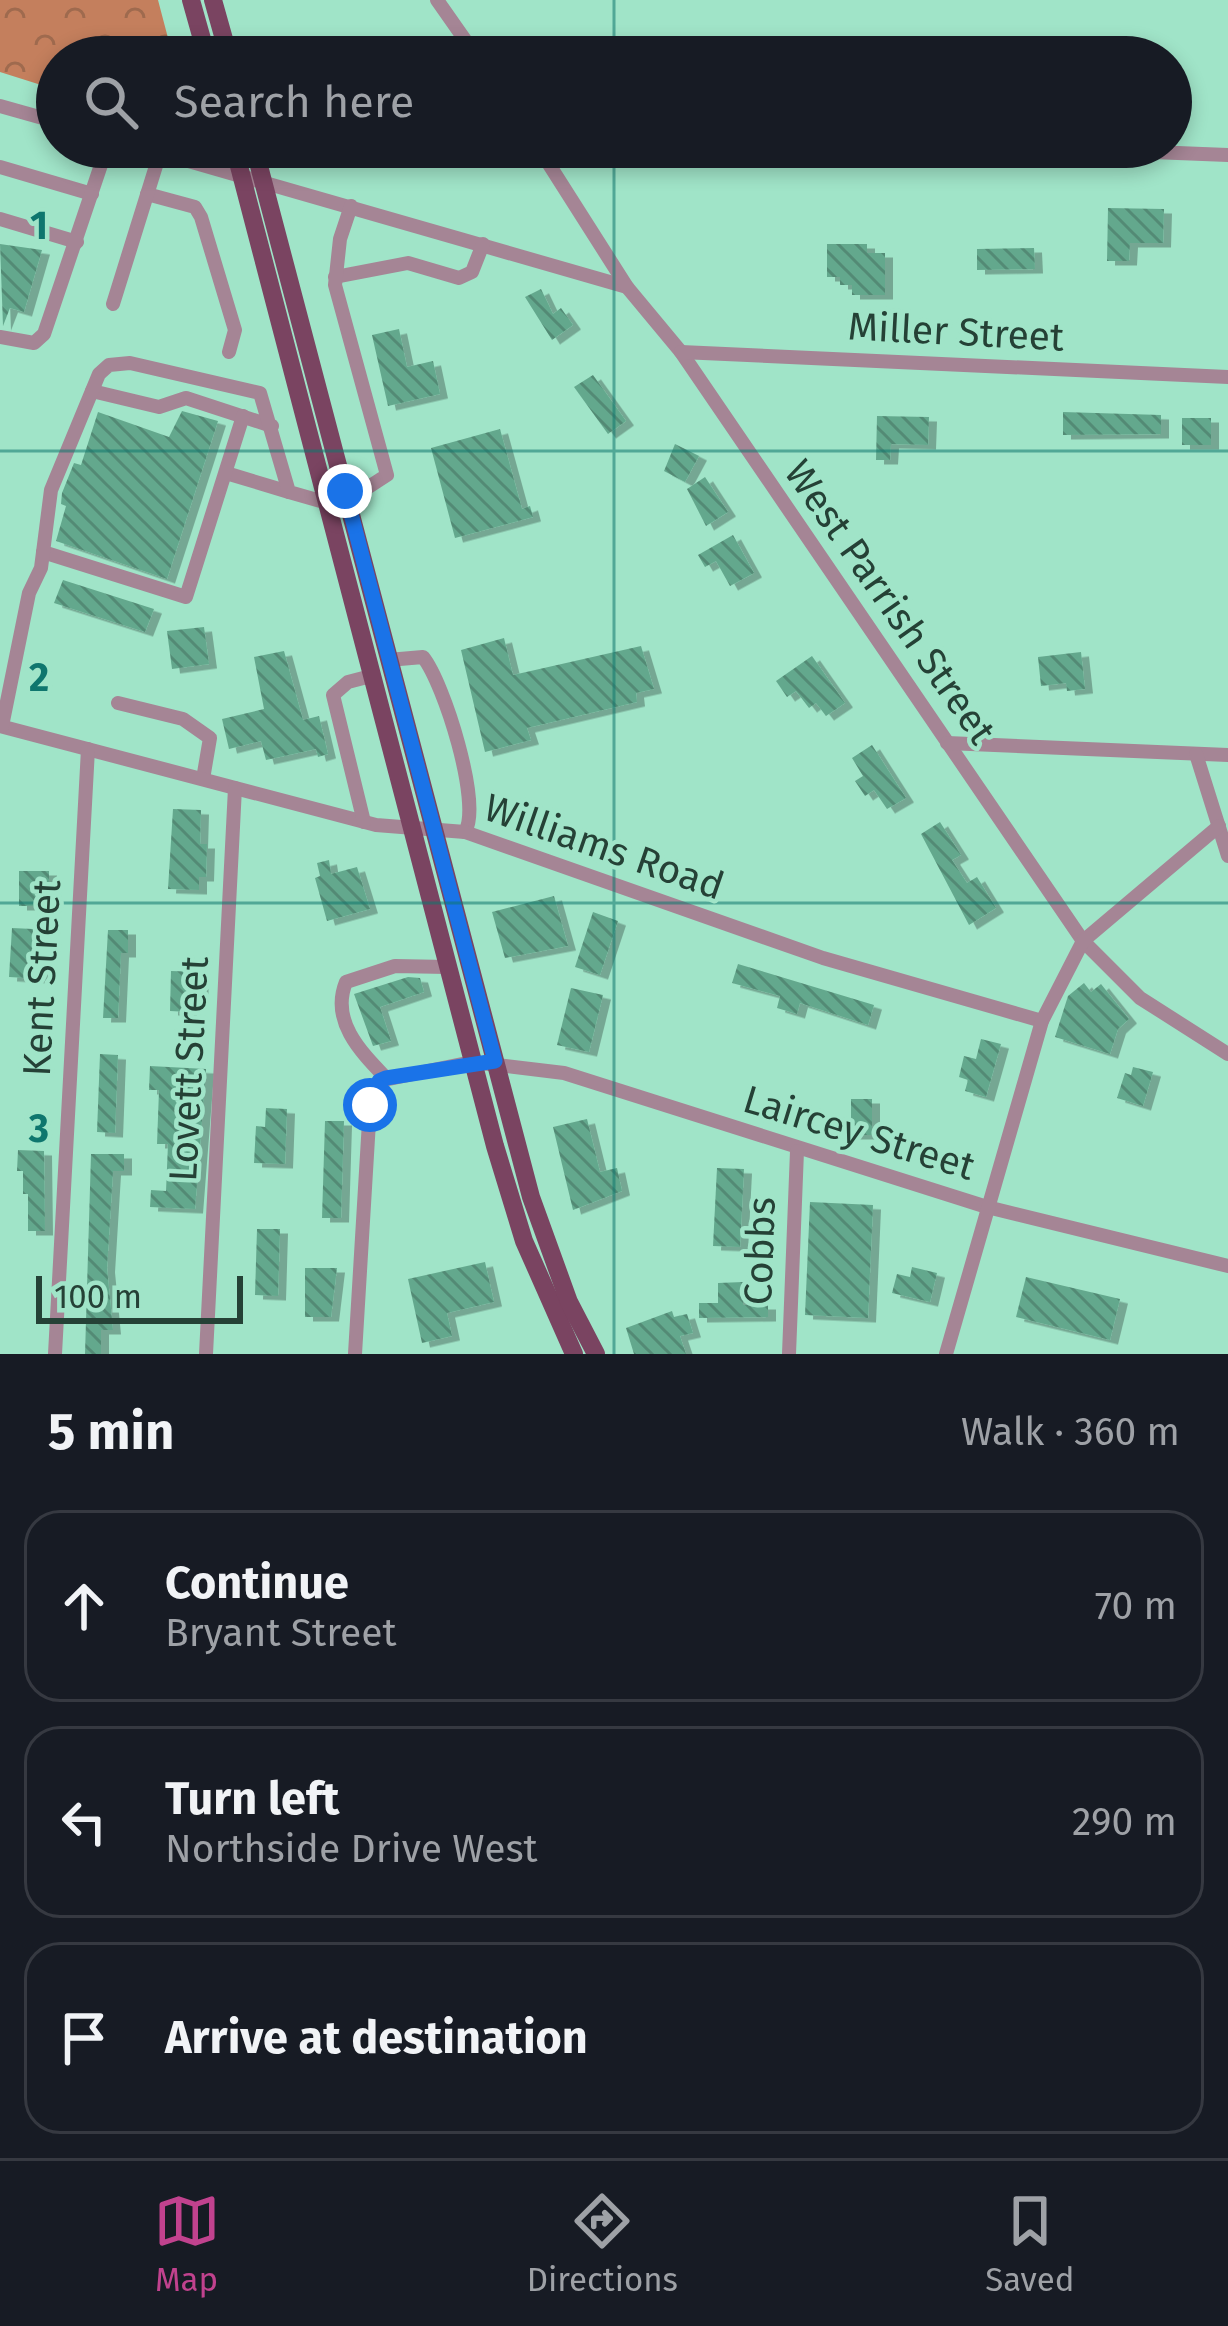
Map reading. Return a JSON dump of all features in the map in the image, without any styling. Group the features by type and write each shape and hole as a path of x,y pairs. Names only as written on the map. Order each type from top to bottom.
{"main road":[{"path":"190,0 201,36"},
{"path":"213,0 223,36"},
{"path":"240,168 472,1062 524,1241 574,1354"},
{"path":"260,168 531,1197 569,1302 596,1354"}],"street":[{"path":"437,0 462,36"},
{"path":"0,106 36,116"},
{"path":"1192,154 1228,155"},
{"path":"0,167 92,194"},
{"path":"0,337 34,343 44,334 100,168"},
{"path":"113,304 155,168"},
{"path":"212,168 628,286"},
{"name":"West Parrish Street","path":"552,168 628,286 681,352 1083,941 1140,998 1228,1054"},
{"path":"147,194 195,207 201,217 235,330 230,352"},
{"path":"345,491 367,488 387,476 339,313 335,277 351,206"},
{"path":"0,219 77,242"},
{"path":"335,277 408,263 459,278 472,272 483,244"},
{"name":"Miller Street","path":"681,352 1228,377"},
{"path":"1,726 43,552 51,490 92,392 109,365 130,363 260,393 289,492"},
{"path":"92,392 159,407 186,398 272,426"},
{"path":"43,552 186,597 243,416"},
{"path":"226,473 324,502"},
{"path":"388,660 423,657 442,691 472,809 465,832"},
{"path":"364,822 333,695 348,682 371,676"},
{"path":"118,703 183,719 210,738 203,779"},
{"name":"Williams Road","path":"1,726 364,822 465,832 823,958 1042,1022"},
{"path":"947,743 1228,755"},
{"name":"Kent Street","path":"55,1354 88,749"},
{"path":"1196,754 1228,856"},
{"name":"Lovett Street","path":"206,1354 235,788"},
{"path":"946,1354 1042,1022 1083,941 1220,826"},
{"path":"386,1078 359,1051 346,1028 340,1001 346,982 403,964 447,967"},
{"name":"Laircey Street","path":"472,1062 495,1061 564,1073 987,1208 1228,1266"},
{"path":"355,1354 370,1105 379,1081 472,1062"},
{"name":"Cobbs","path":"789,1354 797,1151"}],"green space":[{"path":"0,0 158,0 167,36 36,36 36,83 0,72"}],"building":[{"path":"1108,208 1164,209 1163,243 1130,243 1129,261 1107,261"},
{"path":"0,244 42,250 24,312 10,308 3,326"},
{"path":"827,244 867,244 867,253 885,253 885,295 852,295 852,285 840,285 840,277 827,277"},
{"path":"1034,248 1035,269 977,270 977,249"},
{"path":"541,289 553,314 561,308 573,325 552,340 525,297"},
{"path":"399,329 407,367 433,361 440,394 388,406 372,335"},
{"path":"593,375 626,421 608,434 574,387"},
{"path":"182,411 218,421 167,579 56,541 66,506 61,504 62,493 74,463 81,465 98,412 169,437"},
{"path":"1063,412 1161,415 1161,434 1063,435"},
{"path":"877,416 929,417 928,445 891,444 890,460 876,460"},
{"path":"1182,418 1211,418 1211,445 1182,445"},
{"path":"500,429 522,509 530,506 533,517 455,538 431,448"},
{"path":"675,444 699,456 685,482 664,471"},
{"path":"705,477 728,512 706,526 687,489"},
{"path":"733,535 754,573 730,586 716,561 705,567 698,555"},
{"path":"63,580 154,609 145,632 54,603"},
{"path":"204,627 209,664 172,669 167,631"},
{"path":"504,638 513,675 641,646 654,689 636,693 637,702 527,728 531,740 485,752 461,650"},
{"path":"284,651 303,720 319,716 328,754 318,757 316,749 266,760 261,741 229,749 222,719 264,709 254,657"},
{"path":"1081,652 1085,689 1067,691 1066,683 1041,686 1038,657"},
{"path":"812,656 845,703 826,716 816,703 809,708 796,691 787,697 776,681"},
{"path":"872,745 906,798 887,809 874,790 865,796 855,781 863,776 852,758"},
{"path":"173,809 201,810 200,844 207,844 206,877 199,877 199,890 168,889"},
{"path":"940,822 961,855 952,860 967,883 977,877 996,908 969,925 921,834"},
{"path":"329,860 331,874 357,867 370,909 327,921 315,878 320,876 317,863"},
{"path":"19,871 49,871 49,906 19,906"},
{"path":"554,896 568,946 505,958 492,912"},
{"path":"593,912 618,921 600,975 575,967"},
{"path":"12,928 33,929 32,962 45,963 44,979 9,977"},
{"path":"108,930 128,930 128,953 121,953 118,1018 103,1018"},
{"path":"738,964 874,1005 868,1025 800,1003 797,1014 777,1008 780,996 732,983"},
{"path":"171,971 201,972 200,1001 189,1001 189,1012 170,1011"},
{"path":"408,977 420,978 424,992 380,1007 391,1041 373,1046 354,994"},
{"path":"1084,983 1091,992 1101,984 1129,1019 1118,1029 1110,1054 1055,1037 1068,996"},
{"path":"571,988 603,995 589,1052 557,1045"},
{"path":"981,1039 1001,1044 986,1097 965,1091 968,1080 959,1077 964,1056 976,1059"},
{"path":"100,1054 118,1055 115,1133 97,1132"},
{"path":"150,1066 206,1069 195,1209 150,1207 151,1190 166,1191 168,1144 157,1144 159,1090 149,1090"},
{"path":"1133,1067 1153,1072 1143,1106 1117,1098 1125,1073 1131,1075"},
{"path":"851,1099 872,1099 872,1135 851,1135"},
{"path":"266,1108 287,1109 285,1164 254,1163 256,1126 265,1127"},
{"path":"587,1119 600,1172 617,1168 622,1191 573,1210 553,1127"},
{"path":"325,1121 344,1121 341,1218 322,1218"},
{"path":"18,1150 44,1151 45,1231 28,1231 28,1194 23,1194 23,1171 17,1171"},
{"path":"91,1154 124,1154 124,1171 113,1171 107,1268 113,1330 101,1330 101,1354 85,1354"},
{"path":"717,1168 744,1169 740,1247 713,1246"},
{"path":"810,1202 873,1205 868,1318 805,1315"},
{"path":"257,1229 280,1229 278,1296 255,1295"},
{"path":"485,1262 494,1302 447,1313 452,1336 422,1343 408,1279"},
{"path":"912,1267 937,1273 930,1302 892,1293 897,1274 910,1277"},
{"path":"305,1268 337,1268 331,1317 305,1317"},
{"path":"1026,1277 1120,1299 1110,1340 1016,1317"},
{"path":"743,1282 743,1305 768,1305 768,1317 699,1318 699,1303 718,1303 718,1283"},
{"path":"672,1311 674,1317 687,1314 693,1333 680,1336 686,1354 634,1354 626,1328"}],"route":[{"path":"345,491 495,1061 386,1078 379,1081 370,1105"}]}
